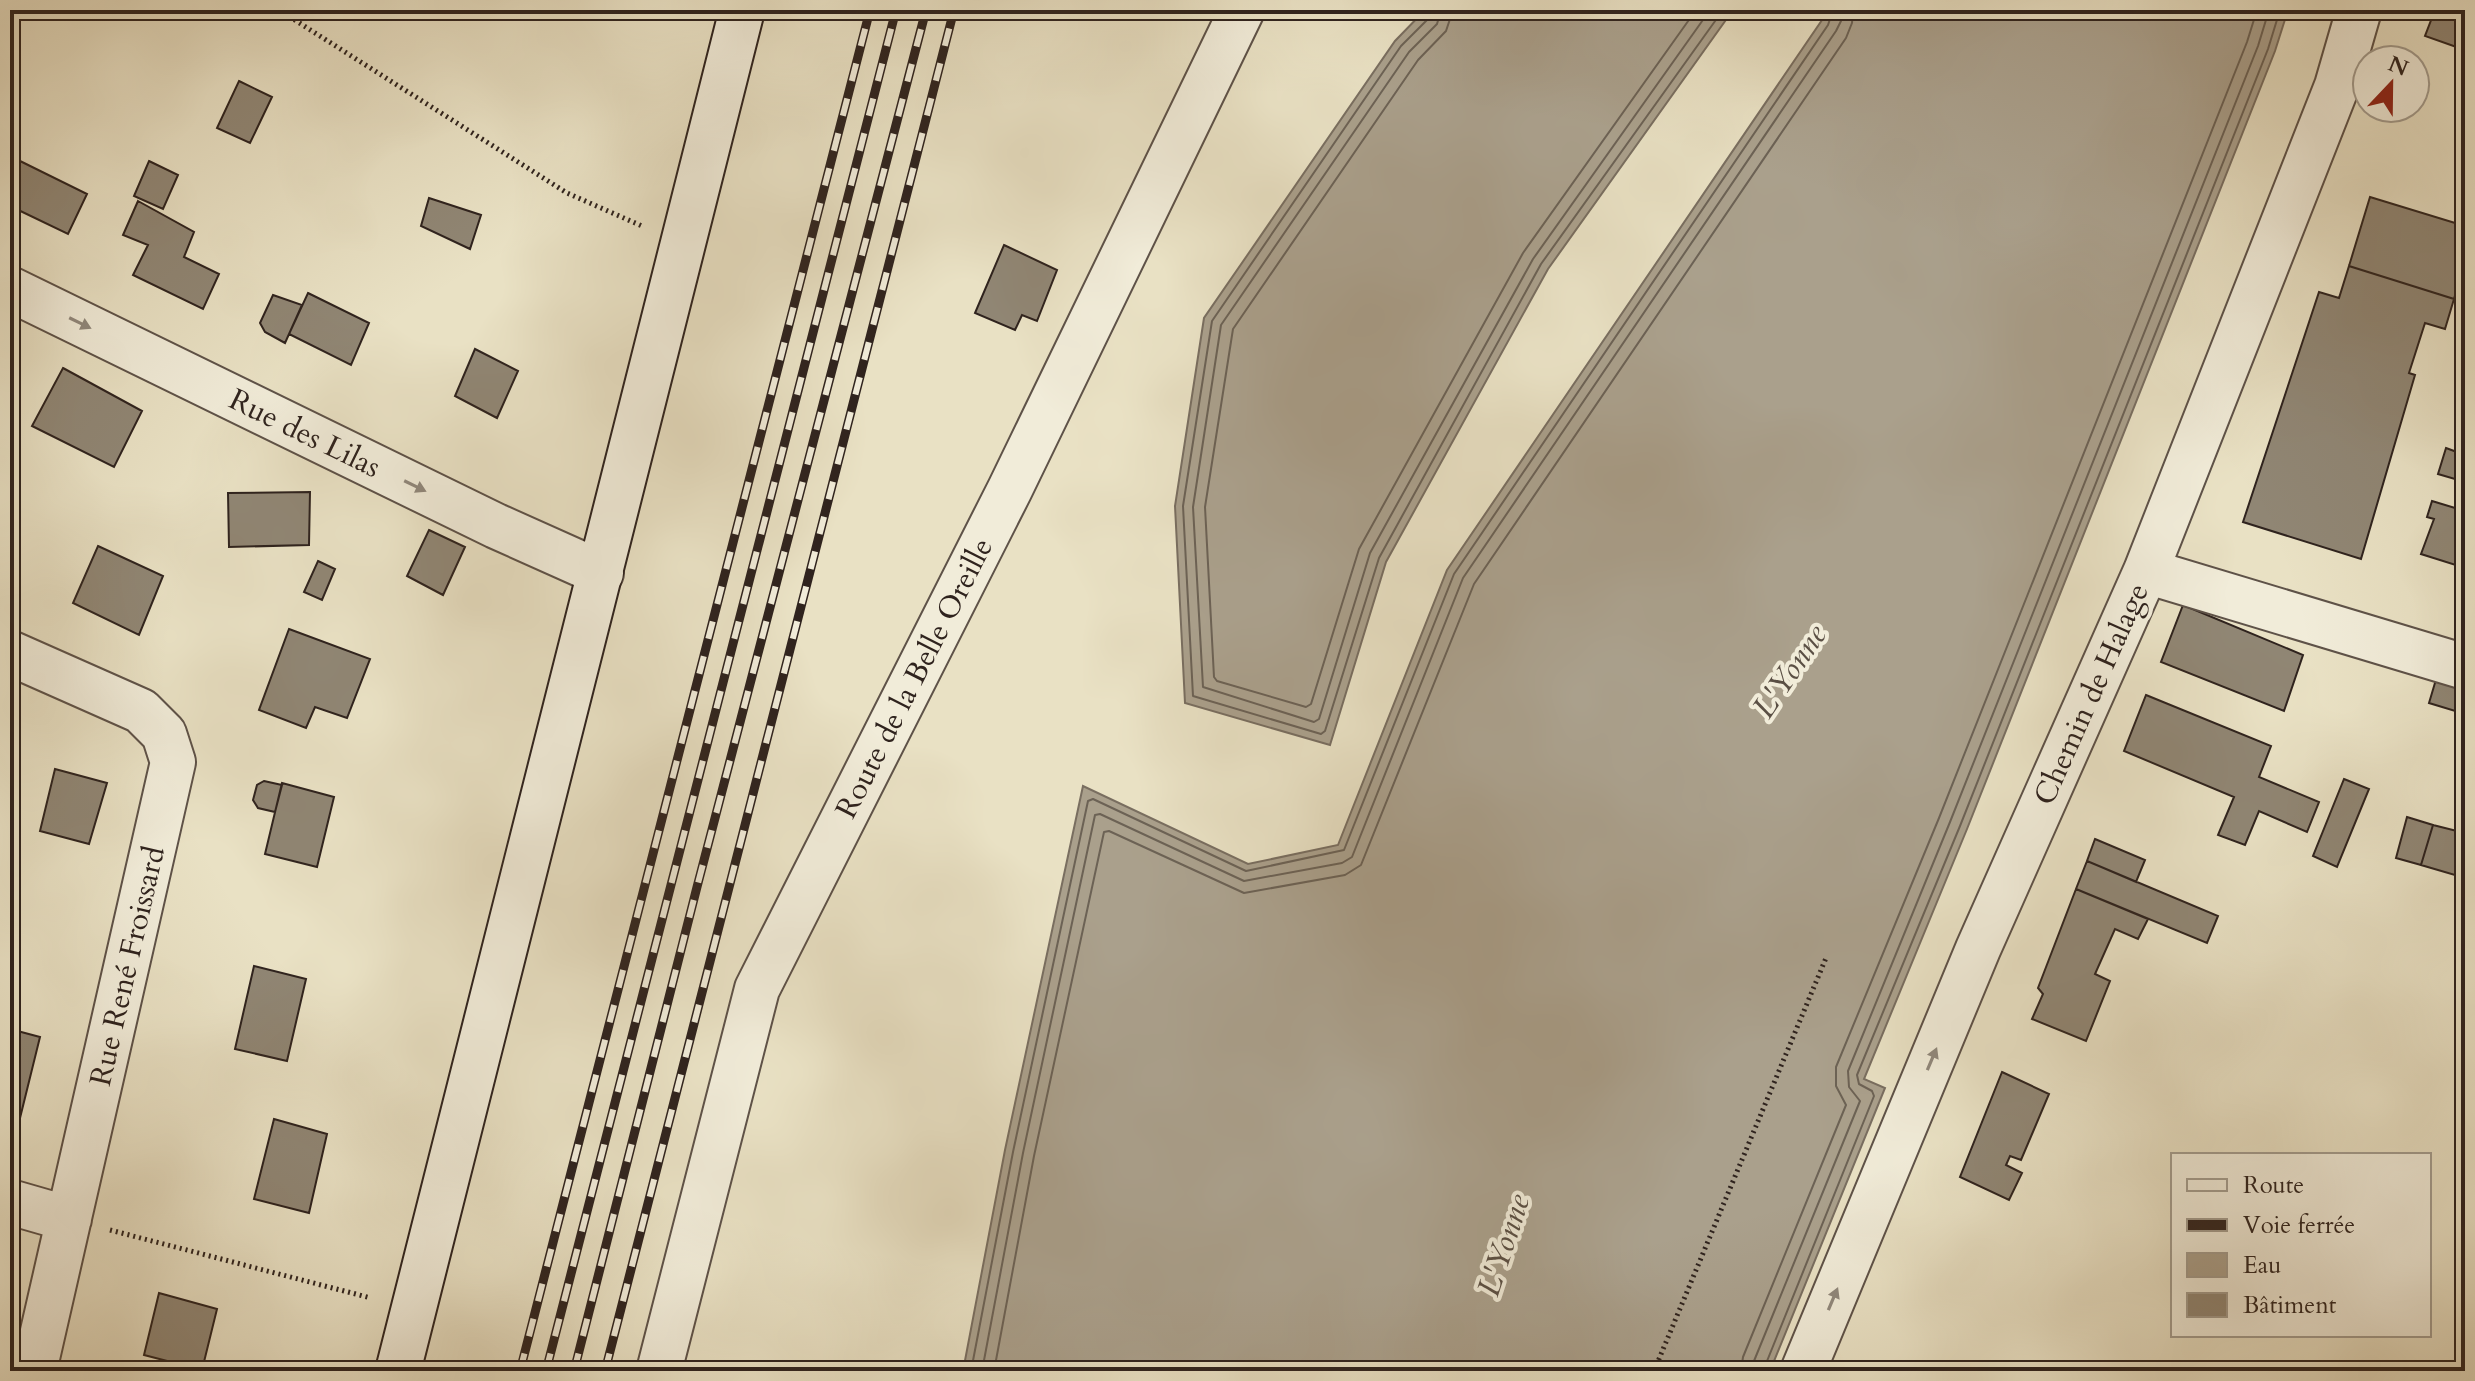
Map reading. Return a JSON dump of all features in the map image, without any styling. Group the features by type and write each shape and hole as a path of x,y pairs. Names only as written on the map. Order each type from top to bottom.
{"street":[{"path":"398,1371 742,10"},
{"name":"Route de la Belle Oreille","path":"659,1371 757,989 1010,489 1242,10"},
{"name":"Chemin de Halage","path":"1803,1371 1978,949 2146,571 2337,86 2359,10"},
{"name":"Rue des Lilas","path":"10,289 496,526 601,573"},
{"path":"2146,571 2465,667"},
{"name":"Rue René Froissard","path":"10,653 141,711 164,734 173,762 34,1371"},
{"path":"10,1202 69,1219"}],"path":[{"path":"279,10 567,193 684,245"},
{"path":"1654,1371 1826,958"},
{"path":"69,1219 414,1309"}],"water":[{"path":"1425,10 1733,10 1548,269 1386,562 1330,745 1185,703 1175,506 1204,318 1395,41"},
{"name":"L'Yonne","path":"1813,10 2288,10 2275,51 1967,829 1864,1079 1885,1088 1770,1371 963,1371 1005,1150 1083,786 1248,864 1338,845 1447,570 1822,20 1824,15"}],"building":[{"path":"2435,10 2465,10 2465,50 2425,36"},
{"path":"239,81 272,97 250,143 217,128"},
{"path":"18,160 87,194 68,234 10,206 10,175"},
{"path":"149,161 178,175 163,209 134,196"},
{"path":"2370,197 2465,226 2465,261 2454,299 2349,266"},
{"path":"429,198 481,215 470,249 421,226"},
{"path":"138,201 194,232 184,257 219,274 203,309 133,275 148,245 123,235"},
{"path":"1004,245 1057,270 1037,321 1022,315 1015,330 975,313"},
{"path":"2349,266 2454,299 2445,329 2425,323 2409,373 2415,375 2361,559 2243,522 2319,292 2339,298"},
{"path":"308,293 369,323 351,365 289,334"},
{"path":"273,295 302,305 285,343 265,332 260,323"},
{"path":"475,349 518,371 497,418 455,396"},
{"path":"63,368 142,411 114,467 32,426"},
{"path":"2446,448 2465,455 2465,482 2438,474"},
{"path":"310,492 309,545 229,547 228,493"},
{"path":"2432,501 2465,511 2465,568 2421,554 2434,519 2427,517"},
{"path":"429,530 465,547 443,595 407,576"},
{"path":"98,546 163,576 139,635 73,603"},
{"path":"318,561 335,569 322,600 304,592"},
{"path":"2183,605 2303,655 2284,711 2161,662"},
{"path":"289,629 370,659 347,718 315,707 306,728 259,710"},
{"path":"2440,666 2465,674 2465,714 2429,703"},
{"path":"2146,695 2271,746 2259,777 2319,802 2307,832 2259,811 2245,845 2218,835 2234,797 2124,751"},
{"path":"55,769 107,783 89,844 40,831"},
{"path":"2344,779 2369,789 2337,867 2313,856"},
{"path":"264,781 282,785 275,812 258,808 253,800 257,785"},
{"path":"282,783 334,797 317,867 265,854"},
{"path":"2407,817 2433,825 2421,865 2396,858"},
{"path":"2433,825 2465,833 2465,878 2421,865"},
{"path":"2095,839 2145,860 2136,882 2087,861"},
{"path":"2087,861 2218,916 2207,943 2076,889"},
{"path":"10,885 17,886 10,915"},
{"path":"2076,889 2148,919 2138,939 2115,929 2095,974 2110,981 2086,1041 2032,1019 2043,994 2038,988"},
{"path":"254,966 306,979 287,1061 235,1049"},
{"path":"10,1029 40,1037 20,1118 10,1116"},
{"path":"2002,1072 2049,1094 2021,1160 2010,1156 2006,1165 2022,1173 2009,1200 1960,1177"},
{"path":"274,1119 327,1134 309,1213 254,1199"},
{"path":"159,1293 217,1309 202,1370 144,1355"}],"railway":[{"path":"520,1371 870,10"},
{"path":"546,1371 896,10"},
{"path":"574,1371 926,10"},
{"path":"605,1371 954,10"}]}
